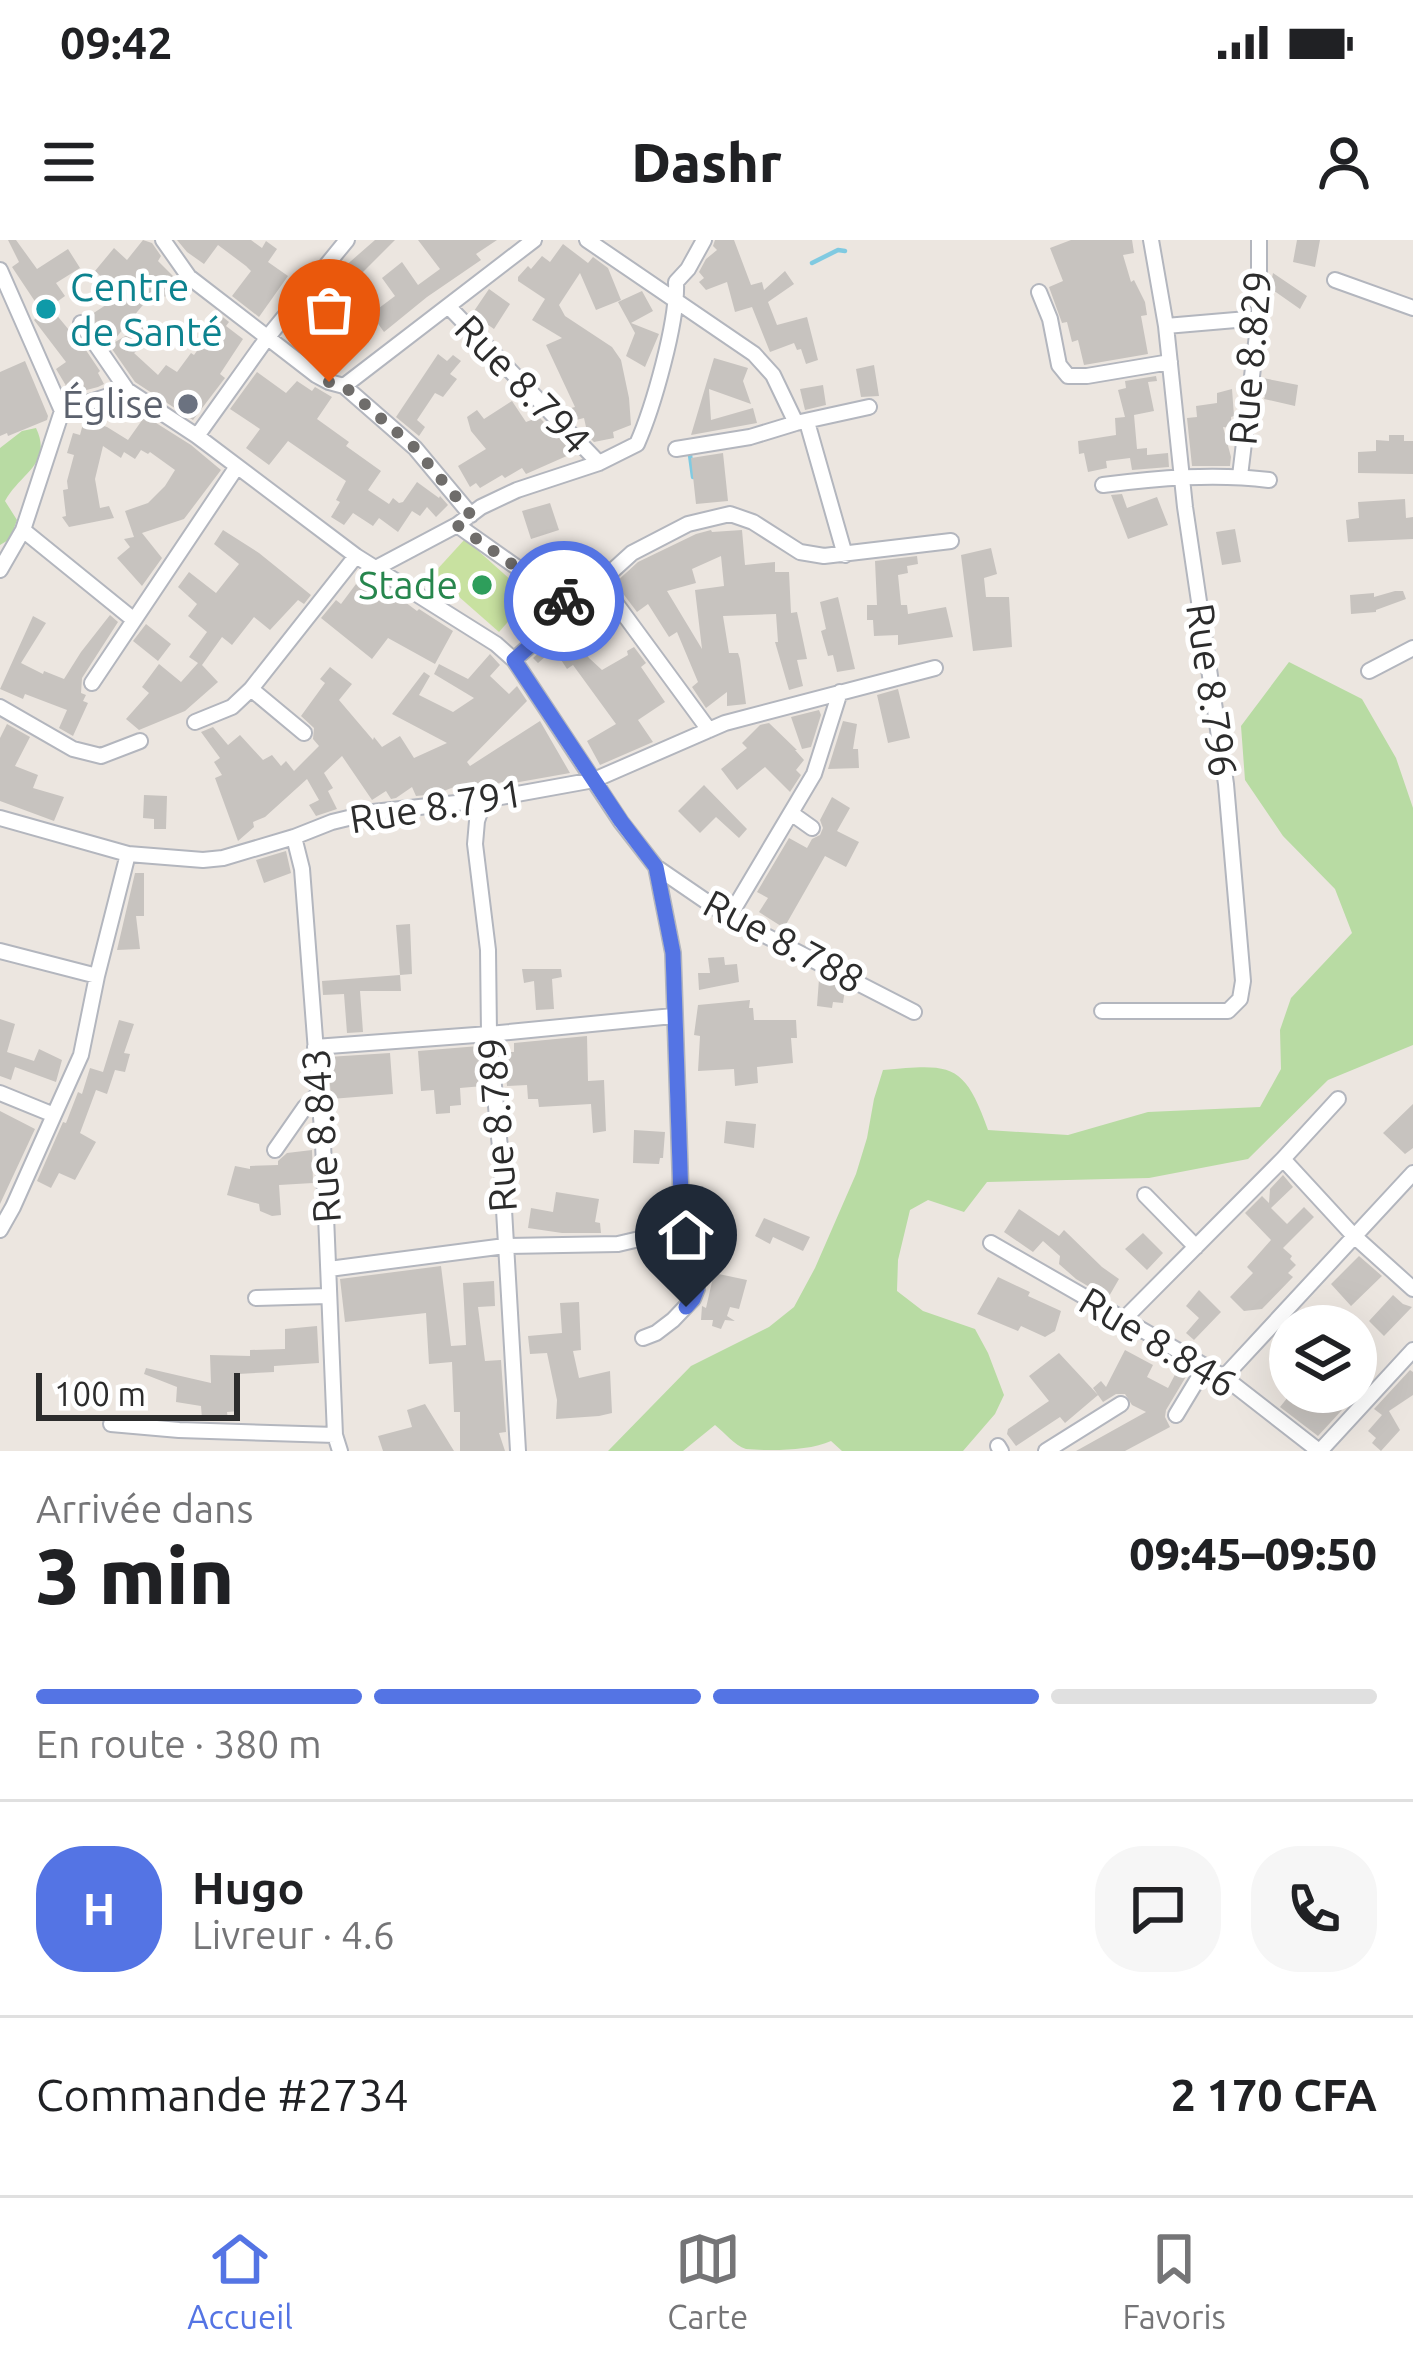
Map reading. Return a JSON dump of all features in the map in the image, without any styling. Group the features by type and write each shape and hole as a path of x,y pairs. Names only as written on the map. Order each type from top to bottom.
{"street":[{"path":"163,240 189,277 316,374 344,386 415,448 471,515"},
{"path":"344,386 534,240"},
{"path":"587,240 754,354 773,376 802,423 844,555"},
{"path":"376,568 517,490 599,463 637,444 677,300 676,283 704,240"},
{"name":"Rue 8.796","path":"1102,1011 1228,1011 1240,999 1244,981 1226,784 1151,240"},
{"name":"Rue 8.829","path":"1240,476 1259,318 1259,240"},
{"path":"197,436 340,242"},
{"path":"0,270 62,411 23,530 0,571"},
{"path":"1335,280 1413,308"},
{"path":"1039,292 1059,365 1068,376 1170,362"},
{"name":"Rue 8.794","path":"448,306 599,463"},
{"path":"1166,326 1259,318"},
{"path":"62,411 127,390 81,323"},
{"name":"Rue 8.788","path":"127,390 197,436 356,556 514,660 656,867 729,917 914,1012"},
{"path":"676,448 750,437 869,407"},
{"path":"92,683 236,468"},
{"path":"1103,485 1157,478 1269,480"},
{"path":"514,660 632,553 688,524 730,514 753,522 800,552 844,555 951,541"},
{"path":"457,525 573,607"},
{"path":"23,530 134,620"},
{"path":"195,722 232,707 250,689 356,556"},
{"path":"601,583 710,730"},
{"path":"1369,671 1413,648"},
{"name":"Rue 8.791","path":"0,818 128,854 203,860 373,812 484,800 594,780 725,723 935,668"},
{"path":"250,689 304,734"},
{"path":"729,917 814,774 839,692"},
{"path":"0,707 73,749 101,756 140,741"},
{"name":"Rue 8.789","path":"484,800 475,844 488,950 489,1034 518,1451"},
{"path":"791,813 812,828"},
{"name":"Rue 8.843","path":"294,837 302,869 319,1094 338,1443"},
{"path":"0,1230 6,1204 81,1055 128,854"},
{"path":"643,1338 673,1320 697,1289 682,1228 672,941 656,867"},
{"path":"0,951 97,976"},
{"path":"315,1047 673,1016"},
{"path":"0,1093 54,1115"},
{"path":"275,1150 319,1094"},
{"path":"1123,1320 1338,1100"},
{"path":"1283,1159 1353,1235 1413,1289"},
{"path":"1224,1377 1413,1173"},
{"path":"1145,1195 1196,1247"},
{"path":"329,1268 505,1246 618,1244 682,1228"},
{"name":"Rue 8.846","path":"991,1243 1224,1377 1319,1451"},
{"path":"256,1298 328,1295"},
{"path":"1319,1451 1413,1350"},
{"path":"1176,1415 1205,1367"},
{"path":"1046,1451 1121,1404"},
{"path":"111,1424 338,1443"}],"green space":[{"path":"36,428 38,460 5,501 17,520 10,539 0,545 0,448 22,431"},
{"name":"Stade","path":"465,539 530,597 499,632 433,574"},
{"path":"1289,662 1362,699 1396,758 1413,808 1413,1045 1328,1080 1248,1159 1149,1178 987,1182 964,1212 928,1200 910,1210 898,1260 897,1291 923,1311 975,1329 1004,1395 995,1414 963,1451 842,1451 831,1441 801,1448 746,1449 715,1425 683,1451 608,1451 691,1366 769,1327 794,1307 856,1174 883,1070 925,1067 952,1072 971,1091 988,1130 1068,1135 1148,1112 1260,1107 1281,1069 1280,1030 1291,998 1352,933 1335,889 1283,836 1245,780 1241,726"}],"building":[{"path":"8,240 16,240 37,269 68,249 80,268 56,283 65,296 50,307 71,328 104,384 71,394 56,369 66,362 34,320 42,312 12,267 19,262"},
{"path":"143,240 152,243 161,256 158,261 178,281 165,297 156,289 110,345 151,321 160,335 134,353 158,375 166,365 177,372 194,355 219,314 243,339 220,374 225,378 193,420 135,382 89,316 112,301 101,291 108,283 95,271 114,248 127,260"},
{"path":"177,240 251,240 262,248 266,241 277,249 268,262 288,276 259,317 232,296 251,271 246,266 218,245 204,264"},
{"path":"375,240 395,240 354,281 343,268"},
{"path":"418,240 497,240 476,254 481,260 384,332 371,314 395,296 382,278 402,262 418,285 440,269"},
{"path":"715,240 734,240 751,285 762,282 764,290 785,271 794,284 768,302 777,325 807,317 818,360 806,364 794,343 770,352 752,307 735,312 727,282 706,290 699,282 704,278 699,272 706,259 717,250"},
{"path":"1071,240 1132,240 1134,253 1123,255 1131,282 1134,280 1145,302 1147,315 1141,316 1148,354 1084,365 1078,340 1072,342 1049,287 1063,281 1050,248"},
{"path":"1297,240 1320,240 1315,267 1293,262"},
{"path":"563,244 588,263 593,257 608,268 621,300 596,310 580,273 559,305 565,316 612,347 621,360 631,425 613,432 614,438 594,442 584,418 576,420 571,408 575,407 546,345 562,338 532,320 545,299 518,281 542,256 550,262"},
{"path":"1273,273 1307,296 1300,309 1270,288"},
{"path":"323,287 348,308 315,339 294,323"},
{"path":"489,289 510,304 494,329 472,314"},
{"path":"642,291 653,311 631,323 659,334 645,367 626,356 635,333 618,302"},
{"path":"348,331 363,344 339,372 311,357 320,347 323,350"},
{"path":"438,354 447,361 453,355 461,361 450,374 457,379 443,397 435,393 417,420 425,427 419,436 396,417"},
{"path":"714,358 748,368 743,381 751,404 709,389 711,420 753,408 757,423 691,435"},
{"path":"25,361 47,420 0,436 0,372"},
{"path":"874,365 879,396 861,397 856,369"},
{"path":"257,372 286,393 297,381 332,397 317,419 381,471 368,490 389,504 393,498 399,503 417,482 448,505 436,517 427,507 420,516 412,511 398,532 379,518 373,526 353,513 344,525 331,517 346,481 288,441 269,465 246,448 260,429 230,409"},
{"path":"1156,376 1157,381 1148,382 1154,411 1134,415 1137,449 1147,448 1147,455 1168,453 1169,467 1132,470 1130,458 1106,461 1107,468 1088,472 1078,441 1116,435 1115,418 1125,417 1118,390 1126,388 1125,381"},
{"path":"1263,378 1298,385 1295,406 1264,399"},
{"path":"823,385 826,405 805,410 800,389"},
{"path":"1232,389 1234,416 1231,428 1223,427 1230,466 1192,466 1187,418 1197,417 1196,406 1217,403 1217,393"},
{"path":"512,401 526,422 539,417 567,446 569,455 526,474 522,468 480,488 476,483 470,487 458,466 486,449 471,431 467,417 477,410 484,419"},
{"path":"145,416 221,470 184,519 142,533 162,558 142,586 117,558 130,547 124,539 134,537 125,511 148,503 175,470 150,452 141,450 135,459 124,452 121,458 103,446 95,479 100,508 109,506 114,518 69,527 62,517 66,516 63,490 68,489 74,455 67,453 73,433 80,435 84,420 128,440"},
{"path":"1389,435 1404,435 1404,441 1413,441 1413,474 1358,473 1358,452 1376,451 1376,440 1389,441"},
{"path":"723,453 728,501 696,504 691,458"},
{"path":"1122,494 1127,508 1157,497 1168,525 1128,539 1111,495"},
{"path":"1405,499 1406,518 1413,517 1413,539 1348,542 1346,520 1359,518 1358,502"},
{"path":"550,503 559,530 531,539 522,511"},
{"path":"1235,529 1241,562 1222,565 1216,532"},
{"path":"223,530 311,595 304,604 298,600 270,630 254,617 232,645 222,637 202,665 218,682 185,711 139,730 126,719 149,693 142,687 159,664 181,682 198,663 189,657 207,632 188,616 197,604 178,587 189,572 216,593 239,564 214,544"},
{"path":"742,530 745,565 775,562 775,572 789,572 791,613 797,612 807,659 797,660 803,686 789,690 775,642 776,614 723,616 729,653 738,653 740,659 746,704 727,706 727,692 706,708 692,687 698,682 677,632 669,637 648,604 637,612 615,583 638,562 696,534","holes":["721,556 724,586 695,590 702,649 667,591 696,583 692,569"]},
{"path":"991,548 997,574 984,578 986,597 1009,597 1012,647 973,651 961,555"},
{"path":"917,556 918,564 898,575 901,605 907,605 908,614 946,607 953,637 898,645 898,635 874,636 873,620 867,620 867,605 877,605 875,561"},
{"path":"362,576 453,631 435,664 388,638 372,659 321,618 336,600 341,604"},
{"path":"1403,591 1406,599 1376,612 1351,614 1350,595 1374,593 1374,597"},
{"path":"838,597 855,669 837,672 821,631 826,629 820,602"},
{"path":"110,615 118,622 82,678 81,693 88,703 73,736 59,728 67,710 0,689 33,616 46,623 21,663 64,679"},
{"path":"146,624 171,644 158,661 133,641"},
{"path":"568,627 602,670 634,647 646,663 641,667 665,702 638,720 653,742 600,765 587,741 616,724 573,665 567,669 554,649 538,663 533,658"},
{"path":"490,654 500,665 490,676 509,694 517,686 527,701 467,762 470,766 540,721 570,773 416,796 412,787 396,798 391,799 386,791 372,800 342,756 324,773 337,809 316,816 309,805 319,800 307,779 253,822 254,827 238,841 215,778 222,775 214,762 220,758 201,732 213,727 228,745 240,735 263,760 272,755 281,766 286,761 294,771 319,746 313,739 314,728 301,716 325,683 320,679 330,667 352,684 339,700 373,740 382,747 400,736 414,758 447,743 392,714 424,672 430,676 419,695 453,712 474,698 434,674 439,664 468,679"},
{"path":"898,689 910,738 888,743 877,695"},
{"path":"819,710 811,747 802,749 791,717"},
{"path":"843,721 857,724 853,749 858,749 859,768 828,769"},
{"path":"769,723 804,760 796,770 801,775 790,792 765,767 737,790 721,769 747,748 742,743 760,725"},
{"path":"7,724 30,737 15,766 38,775 33,788 64,797 54,821 0,801 0,738"},
{"path":"704,785 747,829 739,838 716,817 700,833 678,811"},
{"path":"144,795 167,796 166,829 154,829 154,819 143,818"},
{"path":"832,797 850,808 837,831 859,842 846,867 825,856 784,928 759,912 768,898 757,892 789,838 807,848 820,835 820,820"},
{"path":"286,851 291,873 264,883 256,860"},
{"path":"135,873 144,873 144,916 136,916 140,949 117,950"},
{"path":"410,924 412,974 400,975 396,925"},
{"path":"724,957 725,965 737,964 739,982 699,990 698,973 710,973 708,958"},
{"path":"522,969 561,969 562,977 552,979 554,1009 536,1010 534,981 524,983"},
{"path":"400,975 401,991 360,991 363,1032 347,1033 344,994 323,995 322,981"},
{"path":"819,979 845,989 843,1003 833,1002 832,1008 817,1006"},
{"path":"750,1000 754,1020 796,1020 797,1038 791,1038 793,1063 757,1067 758,1083 735,1086 734,1069 698,1071 700,1036 694,1035 698,1005"},
{"path":"0,1019 15,1024 7,1052 34,1061 39,1049 62,1060 56,1082 15,1067 11,1080 0,1076"},
{"path":"119,1020 134,1024 124,1053 130,1054 125,1072 115,1070 107,1094 96,1090 80,1133 96,1142 75,1180 59,1173 51,1188 37,1181 78,1092 82,1094 90,1068 103,1072"},
{"path":"587,1036 588,1081 604,1080 606,1131 593,1133 591,1104 539,1107 538,1099 528,1099 527,1085 507,1086 504,1052 514,1052 514,1043"},
{"path":"479,1046 483,1086 460,1088 461,1105 450,1106 450,1113 436,1114 434,1090 421,1091 418,1051"},
{"path":"390,1053 393,1094 331,1099 328,1057"},
{"path":"1413,1104 1413,1148 1405,1154 1383,1133"},
{"path":"0,1111 35,1129 0,1204"},
{"path":"726,1121 756,1124 754,1148 724,1143"},
{"path":"634,1130 665,1132 659,1164 633,1163"},
{"path":"312,1150 313,1183 279,1185 281,1215 272,1216 260,1211 259,1204 227,1195 235,1166 278,1165 287,1153"},
{"path":"1283,1175 1293,1187 1271,1208 1287,1224 1304,1207 1314,1217 1283,1248 1296,1265 1288,1273 1293,1277 1262,1309 1244,1311 1230,1297 1253,1273 1247,1267 1271,1240 1245,1213 1262,1196 1269,1203 1270,1189"},
{"path":"556,1192 599,1199 595,1222 600,1223 601,1233 528,1228 531,1208 553,1212"},
{"path":"1019,1209 1059,1236 1064,1230 1119,1279 1108,1298 1076,1279 1043,1241 1033,1252 1004,1232"},
{"path":"764,1218 810,1237 803,1251 773,1237 770,1244 755,1236"},
{"path":"1143,1233 1163,1253 1147,1270 1125,1249"},
{"path":"1359,1256 1382,1276 1352,1305 1331,1284"},
{"path":"441,1266 451,1346 466,1345 463,1283 494,1281 495,1306 478,1307 485,1361 501,1360 506,1432 499,1433 505,1451 460,1451 452,1362 429,1364 426,1313 345,1322 340,1279"},
{"path":"714,1273 747,1280 739,1309 730,1307 727,1316 735,1321 725,1320 721,1329 712,1326 713,1320 701,1320"},
{"path":"998,1277 1061,1311 1055,1331 1045,1337 977,1314"},
{"path":"1199,1290 1221,1312 1194,1340 1186,1333 1199,1318 1186,1306"},
{"path":"1393,1295 1412,1307 1384,1336 1377,1329 1377,1312"},
{"path":"579,1302 581,1350 573,1351 579,1378 610,1371 612,1413 556,1419 547,1353 530,1354 528,1336 562,1333 560,1303"},
{"path":"317,1326 319,1363 238,1374 239,1411 227,1412 228,1420 202,1419 201,1406 176,1402 177,1387 144,1374 146,1368 211,1383 210,1355 250,1356 250,1350 285,1349 285,1329"},
{"path":"1125,1350 1153,1365 1147,1377 1168,1388 1180,1365 1190,1370 1166,1410 1170,1427 1125,1451 1076,1451 1146,1412 1132,1405 1125,1394 1103,1402 1093,1388 1101,1381 1106,1387"},
{"path":"1059,1353 1098,1395 1065,1423 1060,1417 1016,1446 1008,1429 1049,1401 1029,1376"},
{"path":"1413,1372 1413,1395 1389,1411 1400,1430 1381,1451 1368,1431 1382,1415 1377,1406"},
{"path":"425,1404 454,1451 383,1451 378,1436 412,1427 407,1410"},
{"path":"1288,1413 1339,1413 1318,1436"}],"waterway":[{"path":"812,263 845,251"},
{"path":"690,455 693,477"}],"way so far":[{"path":"329,382 344,386 415,448 471,515 457,525 564,601"}],"place":[{"name":"Centre de Santé","path":"46,309"},
{"name":"Église","path":"188,404"},
{"name":"Stade","path":"482,585"}],"route":[{"path":"564,601 573,607 514,660 656,867 673,953 682,1228 697,1276 697,1289 686,1307"}]}
